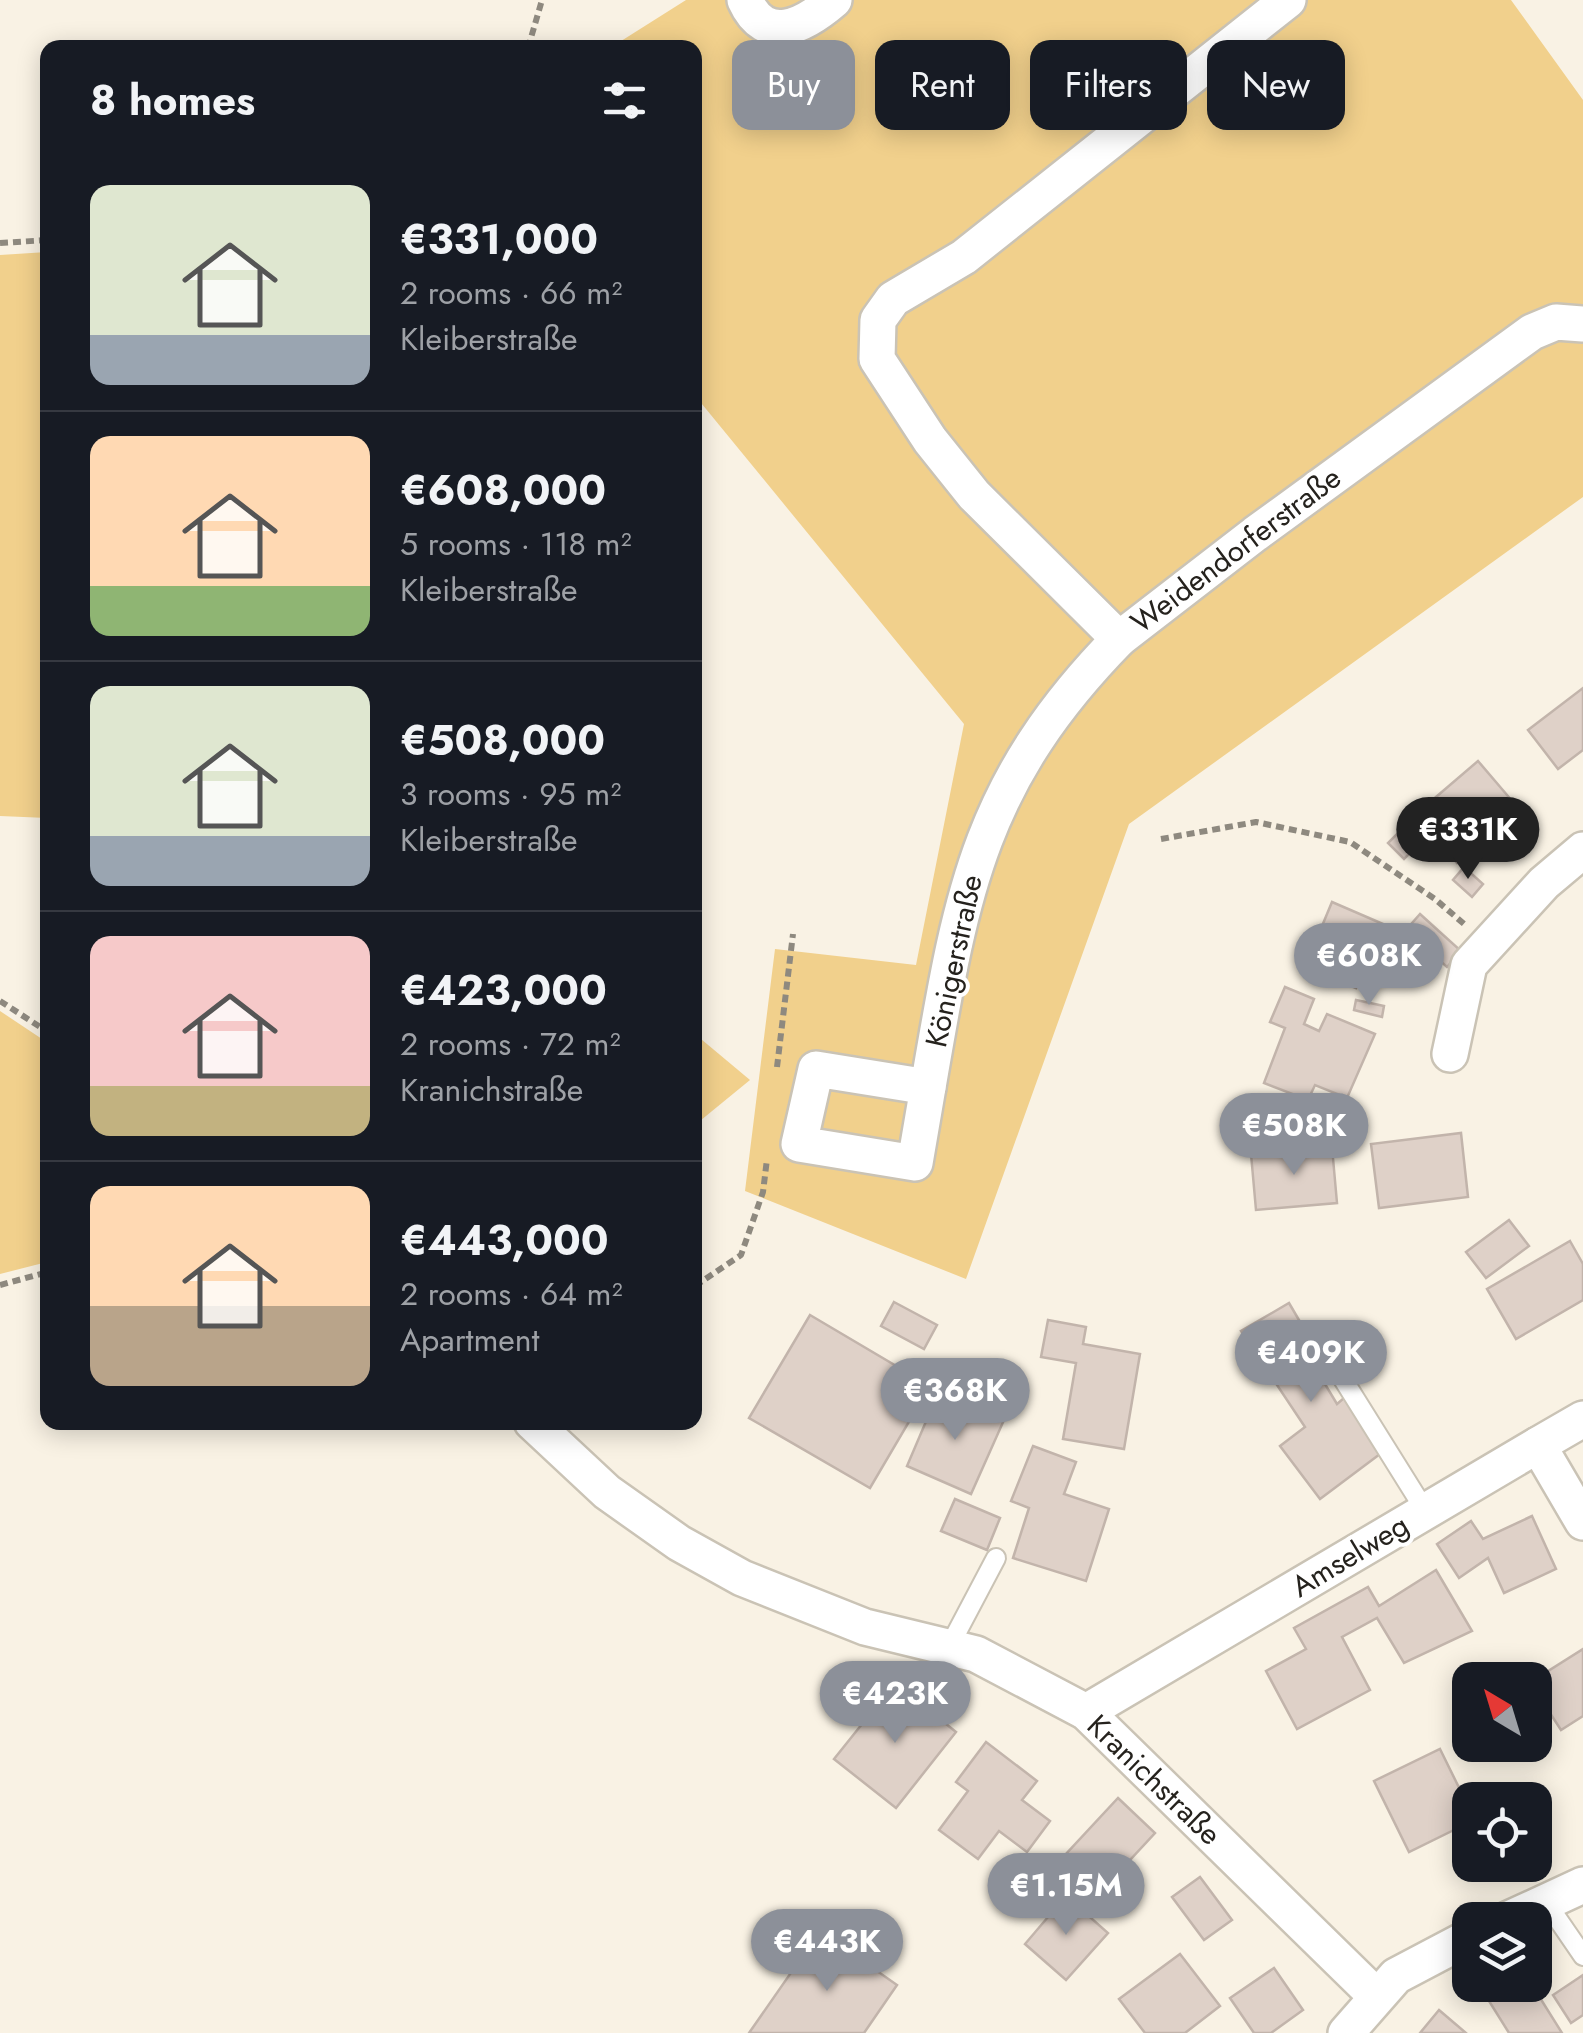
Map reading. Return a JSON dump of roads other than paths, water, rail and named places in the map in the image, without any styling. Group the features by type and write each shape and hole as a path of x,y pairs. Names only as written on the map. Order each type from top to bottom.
{"street":[{"path":"745,0 762,23 782,29 802,25 834,0"},
{"name":"Weidendorferstraße","path":"1288,0 964,257 894,298 878,320 877,358 930,440 974,495 1119,639 1255,534 1532,332 1556,322 1583,324"},
{"name":"Königerstraße","path":"928,1087 964,894 986,830 1024,756 1052,714 1119,639"},
{"path":"1450,1054 1469,966 1544,884 1583,850"},
{"name":"Amselweg","path":"1086,1712 1583,1419"},
{"name":"Kranichstraße","path":"541,1430 607,1492 679,1543 742,1578 865,1627 976,1654 1086,1712 1376,1995"},
{"path":"1538,1445 1583,1522"},
{"path":"1546,1902 1583,1885"},
{"path":"1346,2033 1376,1995 1408,1968 1452,1947"}],"lane":[{"path":"1336,1368 1426,1512"},
{"path":"949,1648 996,1558"},
{"path":"1552,1911 1583,1956"}]}
